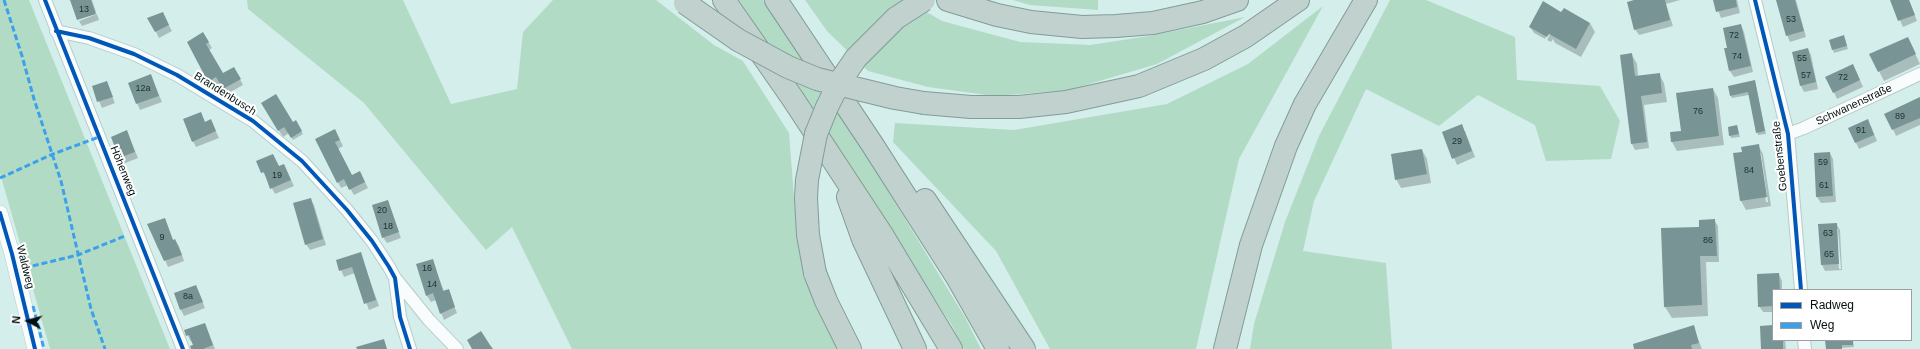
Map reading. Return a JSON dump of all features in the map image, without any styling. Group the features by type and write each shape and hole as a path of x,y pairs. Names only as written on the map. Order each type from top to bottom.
{"highway":[{"path":"724,0 838,166 881,233 951,349"},
{"path":"776,0 872,144 957,277 998,349"},
{"path":"850,349 826,301 816,273 808,235 806,198 808,174 816,134 840,83 856,58 896,18 924,0"},
{"path":"948,0 996,15 1031,22 1082,27 1153,23 1203,12 1237,0"},
{"path":"683,2 738,40 788,67 817,79 895,98 924,103 971,107 1019,107 1066,102 1139,86 1204,59 1246,36 1298,0"},
{"path":"1225,349 1252,245 1286,146 1305,104 1366,0"},
{"path":"872,144 924,198 1024,349"},
{"path":"838,166 863,239 915,349"}],"street":[{"name":"Höhenweg","path":"45,0 183,349"},
{"name":"Goebenstraße","path":"1755,0 1788,134 1801,289"},
{"name":"Brandenbusch","path":"56,31 89,38 134,54 177,75 252,121 302,161 325,185 372,241 395,278 400,317 410,349"},
{"name":"Schwanenstraße","path":"1788,134 1920,74"},
{"name":"Waldweg","path":"0,213 36,349"},
{"path":"395,278 429,320 457,349"}],"green space":[{"path":"0,0 29,0 170,349 50,349 0,173"},
{"path":"247,0 403,0 451,104 517,89 523,32 553,0 656,0 714,45 743,61 789,133 795,210 804,267 840,349 572,349 512,227 486,250 364,103 248,9"},
{"path":"739,0 763,0 854,135 966,319 981,349 964,349 951,324"},
{"path":"805,0 906,0 942,21 1020,42 1090,45 1149,36 1245,17 1157,64 1069,90 994,96 928,87 868,71 827,31"},
{"path":"1013,0 1098,0 1098,10 1030,5"},
{"path":"1390,0 1426,0 1515,37 1517,80 1600,86 1620,121 1611,159 1546,161 1535,125 1478,95 1439,126 1366,89 1314,201 1303,251 1386,263 1392,349 1250,349 1254,324 1285,222 1319,136"},
{"path":"1323,6 1239,159 1196,349 1050,349 996,251 893,142 895,123 1014,130 1167,104 1248,64"}],"building":[{"path":"70,0 91,0 96,14 77,20"},
{"path":"1634,0 1665,0 1670,20 1634,30 1627,2"},
{"path":"1713,0 1736,0 1737,7 1716,12"},
{"path":"1776,0 1795,0 1804,31 1786,36"},
{"path":"1890,0 1909,0 1915,15 1898,21"},
{"path":"1543,1 1561,12 1564,8 1590,23 1576,49 1549,34 1547,37 1529,27"},
{"path":"163,12 169,25 155,32 147,18"},
{"path":"1741,24 1751,66 1729,71 1724,48 1727,48 1723,28"},
{"path":"203,32 209,42 206,44 223,73 234,67 241,79 223,89 216,77 208,82 187,42"},
{"path":"1844,35 1847,46 1832,50 1829,40"},
{"path":"1908,37 1916,54 1878,72 1869,54"},
{"path":"1808,48 1816,82 1800,86 1792,52"},
{"path":"1632,53 1635,76 1660,73 1662,93 1641,96 1647,142 1631,144 1620,55"},
{"path":"1853,64 1860,80 1833,93 1825,77"},
{"path":"151,74 159,96 136,104 128,83"},
{"path":"1755,80 1765,131 1756,133 1748,92 1730,96 1728,86"},
{"path":"107,81 113,97 97,102 92,86"},
{"path":"1713,88 1719,136 1671,142 1670,132 1681,131 1676,93"},
{"path":"276,94 293,122 296,120 302,131 291,138 284,127 278,131 261,103"},
{"path":"1920,97 1920,118 1892,130 1884,114"},
{"path":"201,112 205,122 211,119 216,131 192,142 183,119"},
{"path":"1868,119 1874,135 1855,143 1848,128"},
{"path":"1462,124 1472,151 1452,159 1442,132"},
{"path":"1737,125 1739,134 1729,136 1728,127"},
{"path":"335,129 340,140 335,142 352,175 360,171 365,182 349,190 344,179 337,183 315,139"},
{"path":"127,130 135,152 119,158 111,137"},
{"path":"1759,144 1767,197 1740,201 1733,153 1742,152 1741,147"},
{"path":"1422,149 1427,174 1395,180 1391,154"},
{"path":"1830,152 1833,196 1816,197 1814,153"},
{"path":"273,154 279,166 284,164 291,180 270,189 264,172 261,173 256,161"},
{"path":"311,198 323,239 305,245 293,203"},
{"path":"388,200 399,232 382,238 372,205"},
{"path":"165,218 173,240 175,239 182,255 164,261 147,224"},
{"path":"1715,219 1717,256 1700,256 1702,305 1664,307 1661,228 1699,227 1699,220"},
{"path":"1837,223 1839,264 1821,265 1818,224"},
{"path":"361,252 376,300 364,304 352,267 339,271 336,260"},
{"path":"433,259 443,291 449,289 455,307 440,314 433,293 426,296 416,264"},
{"path":"1779,273 1780,289 1772,289 1772,306 1758,307 1757,274"},
{"path":"196,285 203,302 180,310 174,293"},
{"path":"205,323 213,345 203,349 191,349 190,346 193,345 189,335 186,336 184,330"},
{"path":"1694,325 1699,343 1691,345 1692,349 1634,349 1633,344"},
{"path":"1772,325 1772,341 1783,341 1783,349 1761,349 1760,326"},
{"path":"481,331 493,349 472,349 467,340"},
{"path":"384,339 387,349 357,349 356,347"},
{"path":"1825,341 1853,341 1853,345 1842,345 1842,349 1826,349"}],"marked path":[{"path":"4,0 61,181 91,309 105,349"},
{"path":"0,178 53,154 99,137"},
{"path":"24,268 78,255 125,236"},
{"path":"33,306 44,349"}],"cycle path":[{"path":"45,0 183,349"},
{"path":"1755,0 1788,134 1801,289"},
{"path":"56,31 89,38 134,54 177,75 253,121 302,161 347,210 372,241 389,267 395,278 400,317 410,349"},
{"path":"0,213 12,254 35,349"}]}
